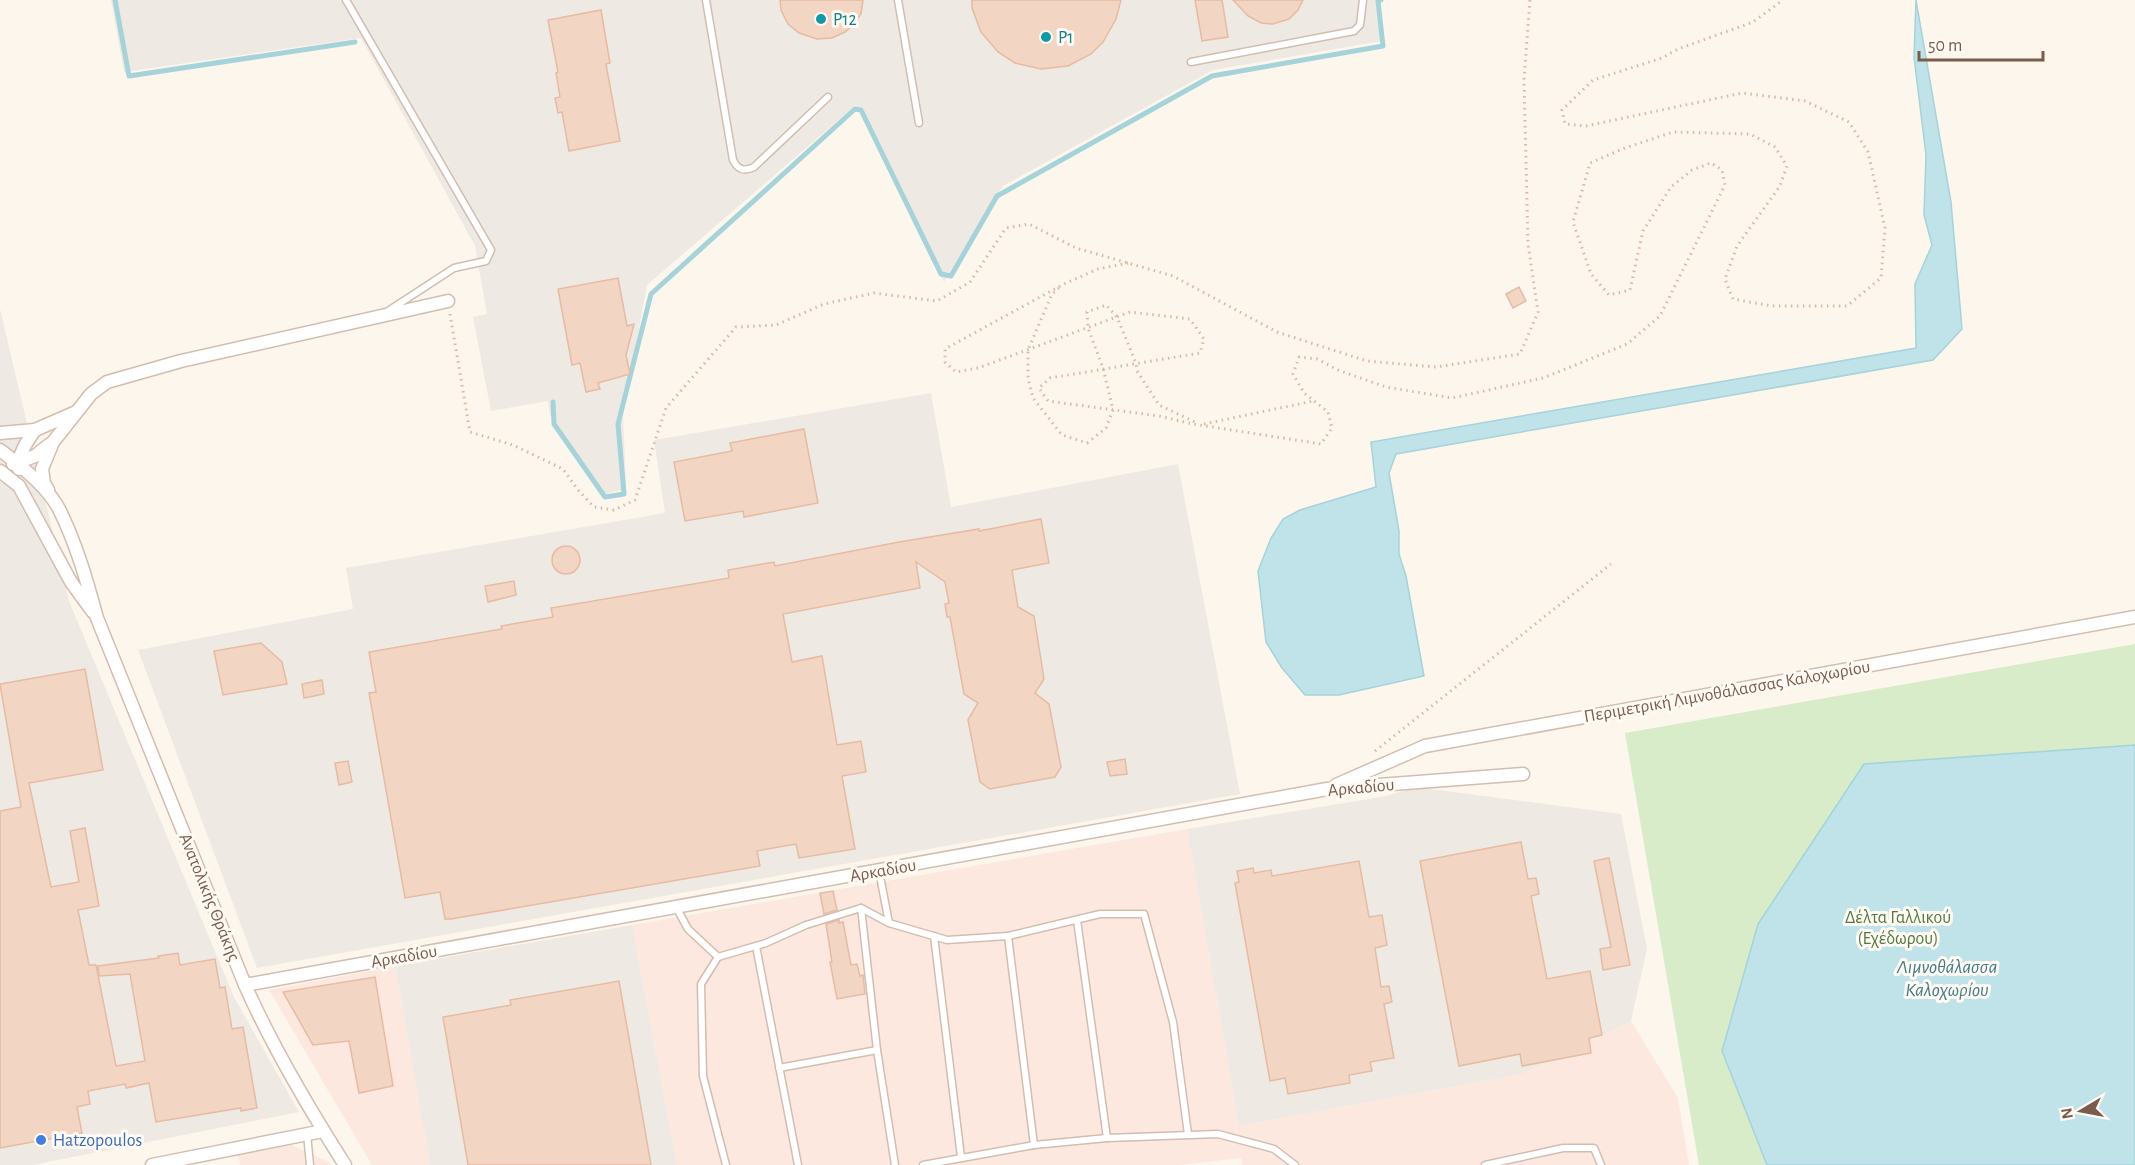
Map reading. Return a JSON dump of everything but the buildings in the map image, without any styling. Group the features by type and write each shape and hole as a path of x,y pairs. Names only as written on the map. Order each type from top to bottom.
{"street":[{"path":"58,507 44,483 42,469 53,442 75,412 106,382 181,361 448,301"},
{"path":"0,433 35,430 75,412"},
{"path":"19,486 19,463 25,443 35,430"},
{"path":"0,464 19,463 35,456 53,442"},
{"name":"Ανατολικής Θράκης","path":"0,450 19,463 58,507 84,572 97,618 245,985 270,1037 345,1165"},
{"name":"Ανατολικής Θράκης","path":"0,471 19,486 71,582 97,618"},
{"name":"Περιμετρική Λιμνοθάλασσας Καλοχωρίου","path":"1327,789 1425,746 2135,617"},
{"name":"Αρκαδίου","path":"245,985 1327,789 1523,774"},
{"path":"152,1165 323,1131"}],"lane":[{"path":"346,0 491,250 486,261 454,268 380,316"},
{"path":"706,0 733,160 741,170 754,167 828,97"},
{"path":"898,0 919,123"},
{"path":"1191,62 1351,32 1360,26 1363,0"},
{"path":"879,870 889,923"},
{"path":"676,907 688,929 718,957"},
{"path":"861,908 877,1050 894,1165"},
{"path":"726,1165 703,1076 701,984 718,957 756,946 806,925 861,908 889,923 947,940 1008,936 1100,914 1144,914 1173,1022 1188,1134"},
{"path":"1077,920 1107,1138"},
{"path":"934,936 961,1157"},
{"path":"1008,936 1034,1145"},
{"path":"756,946 798,1165"},
{"path":"779,1068 877,1050"},
{"path":"307,1134 310,1165"},
{"path":"923,1165 1034,1145 1107,1138 1218,1134 1274,1149 1295,1165"},
{"path":"1485,1165 1563,1148 1594,1148 1601,1165"}],"path":[{"path":"448,301 470,432 513,445 563,469 594,507 614,510 635,500 666,408 736,327 776,325 824,304 874,293 937,301 970,282 1006,228 1029,224 1076,248 1173,276 1277,332 1367,361 1436,367 1520,354 1538,312 1527,244 1524,79 1530,0"},
{"path":"1128,263 1098,269 1064,284 945,349 945,362 956,372 978,368 1130,312 1190,319 1204,339 1200,352 1050,378 1039,388 1048,401 1159,416 1200,425 1321,444 1332,428 1328,412 1304,393 1293,374 1299,357 1317,359 1338,370 1386,387 1452,398 1543,378 1627,344 1660,316 1725,185 1722,170 1711,163 1692,170 1671,186 1643,231 1630,290 1609,296 1591,274 1574,222 1590,163 1625,148 1673,132 1750,134 1775,147 1787,166 1780,186 1737,246 1725,279 1733,298 1772,306 1847,306 1881,278 1886,228 1868,152 1849,122 1805,101 1742,93 1586,126 1565,124 1562,110 1593,80 1662,58 1753,22 1783,0"},
{"path":"1064,284 1052,294 1028,350 1028,378 1033,398 1062,435 1088,443 1106,428 1113,410 1103,368 1088,327 1088,312 1106,305 1117,317 1136,363 1137,371 1160,405 1200,425 1313,401"},
{"path":"1373,753 1611,564"}],"shaded area":[{"path":"111,0 1379,0 1382,41 1213,70 1003,186 944,282 856,105 647,285 623,416 626,489 600,495 550,415 548,401 491,411 473,317 487,314 475,246 361,38 124,72"},
{"path":"0,309 69,601 234,997 299,1112 33,1165 0,1165"},
{"path":"931,393 951,507 1178,464 1240,794 257,968 138,650 353,609 346,568 665,513 654,440"},
{"path":"1415,787 1621,814 1647,949 1631,1021 1523,1074 1239,1126 1187,829 1387,796"},
{"path":"1187,829 1239,1126 1523,1074 1631,1021 1678,1098 1689,1165 1242,1165 1241,1158 1181,1165 677,1165 632,925"},
{"path":"632,925 677,1165 430,1165 395,966"},
{"path":"395,966 430,1165 372,1165 269,990"},
{"path":"289,1144 329,1162 330,1165 240,1165 238,1154"}],"green space":[{"name":"Λιμνοθάλασσα Καλοχωρίου","path":"2135,644 2135,1165 1699,1165 1625,733"}],"water":[{"path":"1916,0 1951,202 1962,329 1933,360 1396,454 1389,473 1399,531 1399,554 1406,576 1424,676 1339,695 1305,695 1282,668 1266,642 1258,571 1271,538 1283,519 1300,510 1376,487 1371,442 1916,348 1915,284 1932,245 1924,215 1926,155 1914,57"},
{"name":"Λιμνοθάλασσα Καλοχωρίου","path":"2135,745 2135,1165 1767,1165 1722,1051 1758,924 1864,764"}],"waterway":[{"path":"115,0 129,76 355,42"},
{"path":"553,402 554,424 605,497 624,494 618,424 651,294 855,109 861,110 941,274 951,276 997,196 1212,76 1383,46 1378,1 1381,0"}],"place":[{"name":"P12","path":"821,19"},
{"name":"P1","path":"1046,37"},
{"name":"Hatzopoulos","path":"41,1140"}],"park label":[{"name":"Δέλτα Γαλλικού (Εχέδωρου)","path":"1898,927"}]}
